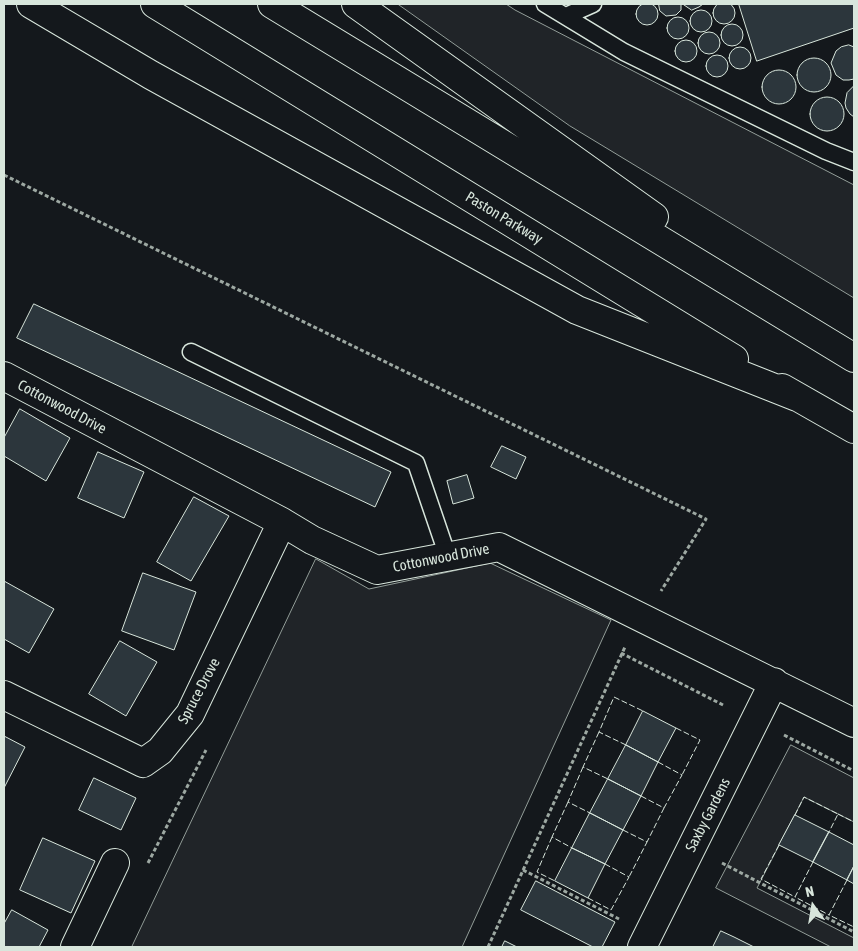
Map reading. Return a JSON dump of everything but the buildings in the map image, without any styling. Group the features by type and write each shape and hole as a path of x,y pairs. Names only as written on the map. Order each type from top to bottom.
{"main road":[{"path":"30,4 151,75 576,310 797,397"},
{"name":"Paston Parkway","path":"155,4 797,397 854,429"},
{"path":"272,4 843,351"},
{"path":"356,4 843,351"},
{"name":"Cottonwood Drive","path":"4,376 282,522 312,540 377,570 499,547 854,723"},
{"name":"Spruce Drove","path":"4,695 143,763 160,751 190,714 282,522"},
{"name":"Saxby Gardens","path":"646,941 774,682"},
{"path":"76,947 115,863"}],"lane":[{"path":"546,4 624,52 826,151 854,162"},
{"path":"566,16 593,4"},
{"path":"192,352 416,463 448,557"}],"path":[{"path":"692,848 854,932"},
{"path":"523,870 646,941"}],"shaded area":[{"path":"398,4 506,4 854,185 854,298 570,126"},
{"path":"316,559 369,589 490,563 611,620 462,947 132,947"},
{"path":"791,745 854,778 854,822 804,797 757,888 854,938 854,947 831,947 716,888"}],"fence":[{"path":"626,745 599,732 614,697 643,711"},
{"path":"676,728 700,740 682,775"},
{"path":"599,732 583,767 608,779"},
{"path":"658,762 682,775 664,808"},
{"path":"583,767 568,802 590,813"},
{"path":"641,796 664,808 647,842"},
{"path":"795,815 804,797 838,814 829,832"},
{"path":"568,802 552,837 572,848"},
{"path":"838,814 854,822"},
{"path":"623,830 647,842 629,877"},
{"path":"552,837 537,872 555,881"},
{"path":"779,845 761,879 795,897"},
{"path":"813,862 795,897 829,915"},
{"path":"588,898 611,910 629,877 605,864"},
{"path":"847,880 829,915 854,927"}]}
